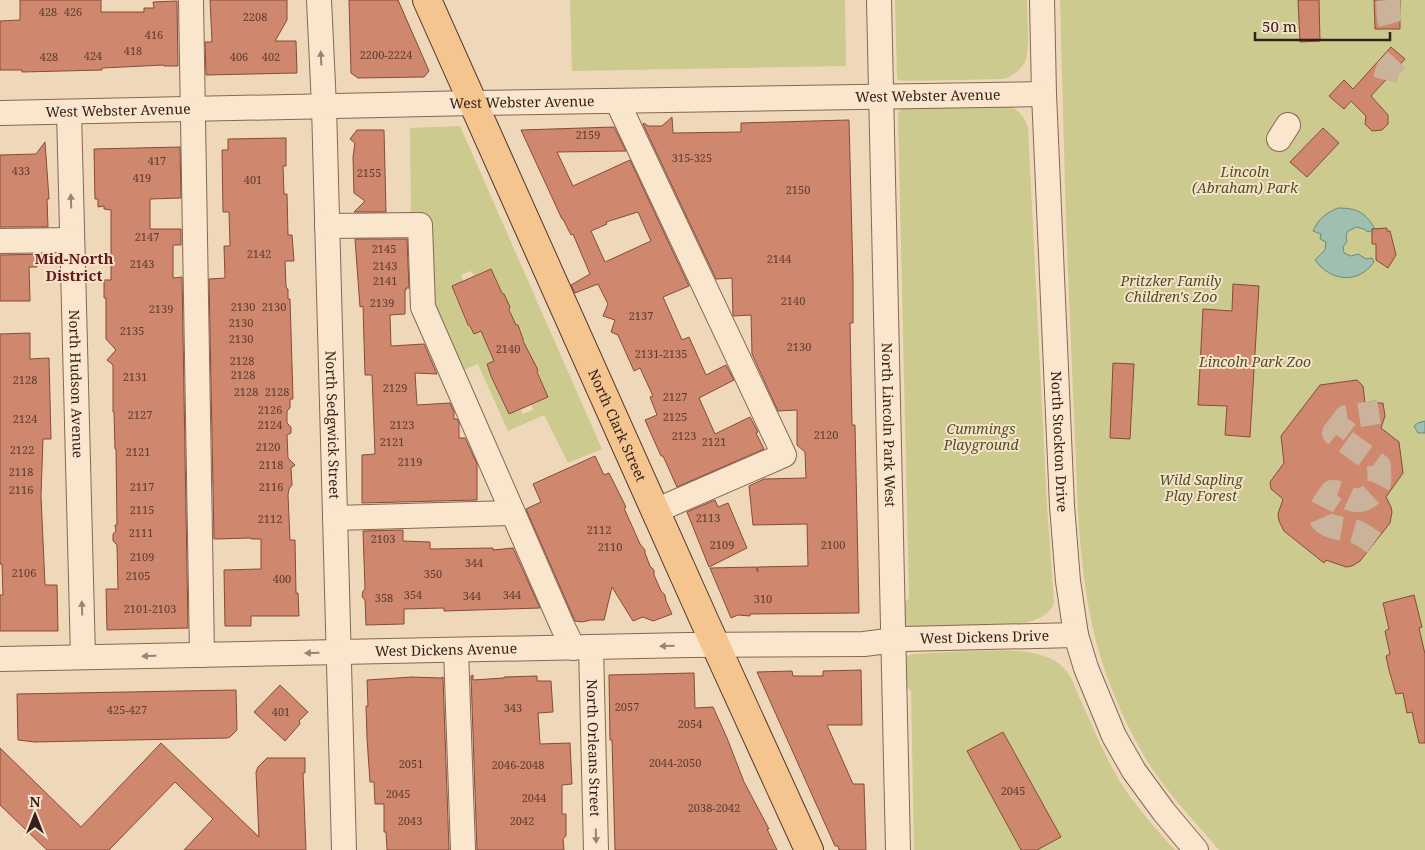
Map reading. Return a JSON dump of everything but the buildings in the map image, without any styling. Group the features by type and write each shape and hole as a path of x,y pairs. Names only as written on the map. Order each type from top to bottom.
{"main road":[{"name":"North Clark Street","path":"428,0 715,645 809,850"}],"street":[{"path":"191,0 202,655"},
{"name":"North Sedgwick Street","path":"319,0 324,106 344,850"},
{"name":"North Lincoln Park West","path":"878,0 898,850"},
{"name":"North Stockton Drive","path":"1042,0 1044,94 1063,532 1076,635 1086,668 1114,736 1134,771 1164,812 1196,850"},
{"name":"West Webster Avenue","path":"0,114 474,103 1044,94"},
{"path":"616,101 784,455 655,511"},
{"name":"North Hudson Avenue","path":"69,112 83,657"},
{"path":"327,226 420,225 423,307 562,625 582,647"},
{"path":"0,241 72,240"},
{"path":"335,518 513,513"},
{"name":"West Dickens Drive","path":"893,640 1076,635"},
{"name":"West Dickens Avenue","path":"0,658 582,647 864,644 893,640"},
{"name":"North Orleans Street","path":"582,647 596,850"},
{"path":"456,650 463,850"}],"green space":[{"path":"570,0 845,0 846,66 572,71"},
{"path":"895,0 1027,0 1028,47 1025,62 1014,74 1003,79 898,80"},
{"name":"Lincoln (Abraham) Park","path":"1060,0 1425,0 1425,850 1219,850 1169,792 1151,767 1122,713 1100,656 1092,625 1079,529 1066,223"},
{"name":"Cummings Playground","path":"1009,106 1021,114 1028,127 1047,506 1054,602 1044,616 1033,621 1015,625 903,628 901,607 909,598 898,114 903,107"},
{"path":"460,126 602,449 568,463 544,415 508,431 478,364 457,373 427,305 411,216 410,128","holes":["491,269 516,325 518,325 523,341 548,397 531,404 533,410 523,414 520,409 509,414 491,376 494,361 481,331 474,334 470,326 467,325 452,286 463,281 461,275 471,271 474,276"]},
{"path":"1023,651 1043,656 1059,663 1073,682 1106,755 1124,788 1175,850 914,850 911,691 903,684 905,657 913,654"}],"shaded area":[{"path":"1338,208 1360,212 1375,229 1372,229 1372,232 1356,227 1347,232 1347,241 1343,247 1344,253 1351,256 1358,254 1366,259 1372,258 1374,262 1360,274 1352,277 1336,276 1321,267 1315,260 1325,250 1326,242 1320,239 1321,234 1313,231 1323,217"},
{"path":"1425,421 1425,433 1418,433 1414,426"}],"tunnel":[{"path":"1388,0 1392,29"},
{"path":"1385,80 1388,69 1401,55"},
{"path":"1374,543 1357,532 1327,524 1322,521 1320,512 1332,492 1340,493 1351,499 1360,500 1368,497 1377,487 1379,483 1379,466 1334,433 1346,417 1379,412"}],"district":[{"name":"Mid-North District","path":"74,268"}],"park label":[{"name":"Pritzker Family Children's Zoo","path":"1171,290"},
{"name":"Lincoln Park Zoo","path":"1255,362"},
{"name":"Wild Sapling Play Forest","path":"1201,488"}]}
